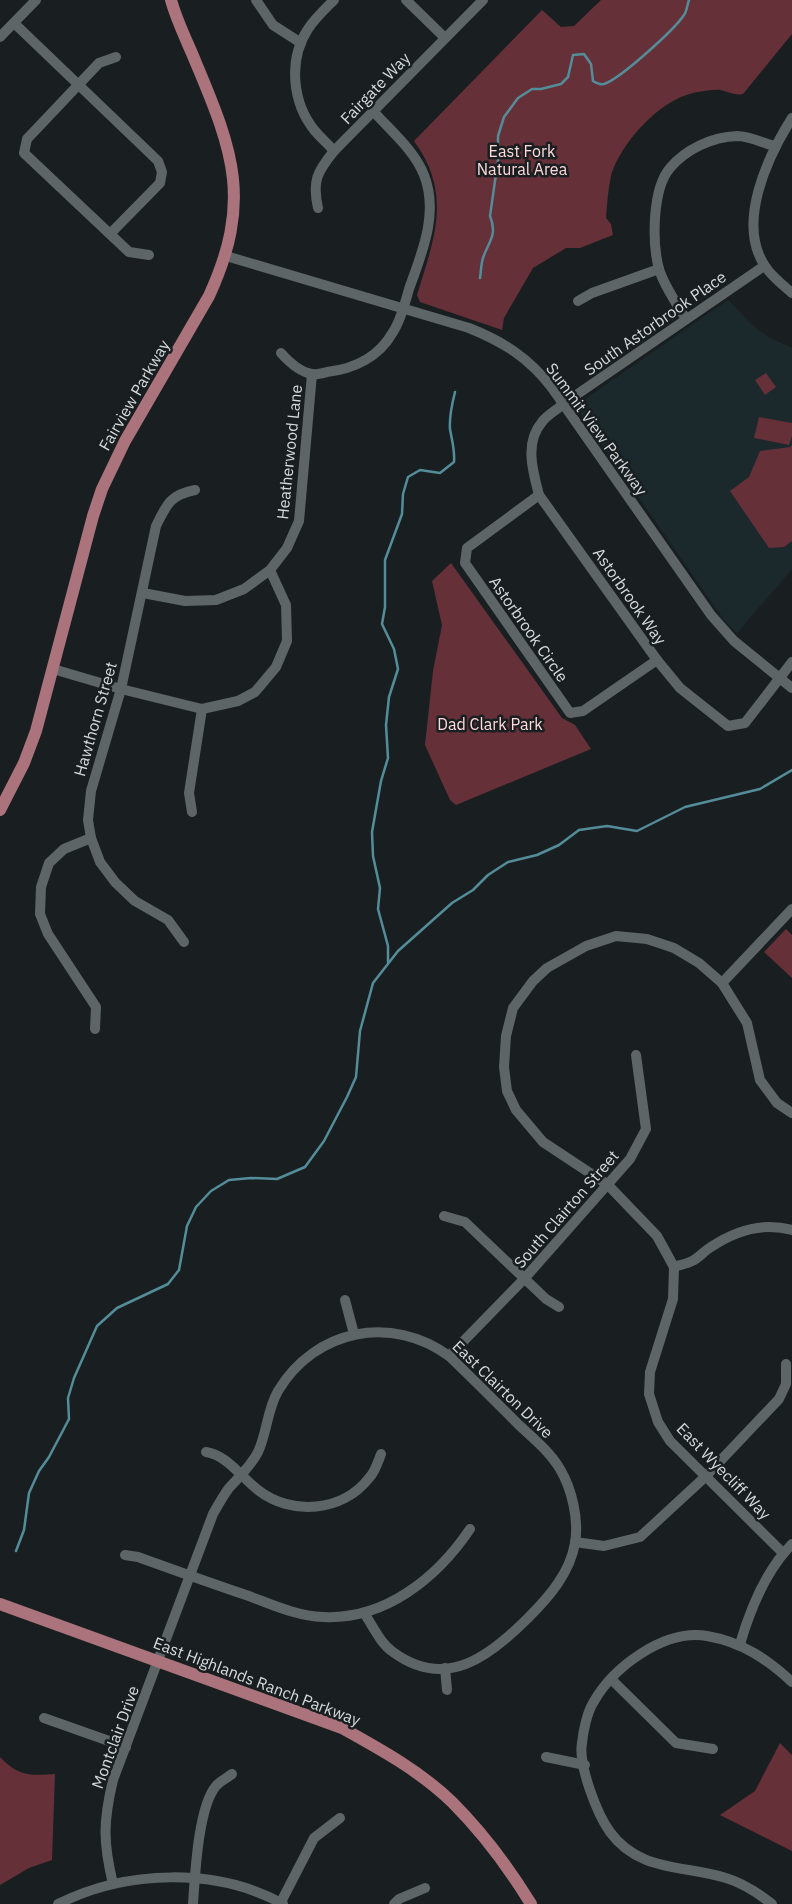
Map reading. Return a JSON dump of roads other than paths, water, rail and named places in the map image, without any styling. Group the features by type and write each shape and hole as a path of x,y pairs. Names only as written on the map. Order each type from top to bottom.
{"main road":[{"name":"Fairview Parkway","path":"0,810 24,763 53,669 93,516 102,489 125,441 209,296 226,256 231,236 234,212 232,162 217,113 171,0"},
{"name":"East Highlands Ranch Parkway","path":"0,1604 159,1660 342,1728 392,1756 451,1801 490,1846 531,1904"}],"street":[{"path":"0,37 36,0"},
{"path":"256,0 273,26 301,43"},
{"path":"334,0 308,29 301,43 295,66 295,85 300,106 314,131 334,151"},
{"path":"406,0 444,37"},
{"name":"Fairgate Way","path":"318,208 314,190 322,166 334,151 374,112 444,37 483,0"},
{"path":"14,23 158,161 162,172 160,183 110,234"},
{"path":"116,57 99,63 27,139 24,153 130,252 149,255"},
{"path":"281,353 293,365 312,374 343,370 361,364 380,350 394,332 427,236 431,203 424,174 409,151 374,112"},
{"path":"792,118 774,146 754,212 754,240 764,266 792,293"},
{"path":"686,319 659,269 655,238 656,199 669,169 693,148 720,138 739,136 774,146"},
{"name":"Summit View Parkway","path":"226,256 469,328 504,343 530,362 563,404 715,620 734,641 792,688"},
{"name":"South Astorbrook Place","path":"563,404 764,266"},
{"path":"578,301 592,293 659,269"},
{"name":"Heatherwood Lane","path":"143,593 185,601 216,600 244,589 270,570 287,548 299,521 312,374"},
{"name":"Astorbrook Way","path":"563,404 541,423 532,444 530,463 539,495 657,660 680,688 728,726 745,723 792,662"},
{"name":"Hawthorn Street","path":"184,942 168,920 136,901 115,882 100,862 91,838 88,820 90,791 121,689 156,526 168,501 180,493 196,490"},
{"name":"Astorbrook Circle","path":"539,495 467,548 465,563 564,705 570,713 583,712 657,660"},
{"path":"53,669 121,689 202,709 238,701 255,692 276,667 287,641 286,605 270,570"},
{"path":"192,812 189,793 202,709"},
{"path":"91,838 64,849 49,863 41,887 40,914 48,934 96,1007 95,1029"},
{"path":"722,983 792,909"},
{"name":"East Wyecliff Way","path":"783,1553 670,1441 658,1422 650,1394 650,1372 674,1299 674,1267 657,1236 608,1185 543,1142 516,1110 506,1091 504,1067 506,1036 513,1008 533,981 547,968 586,946 616,936 647,939 674,948 699,963 722,983 747,1023 760,1080 777,1103 792,1113"},
{"name":"South Clairton Street","path":"449,1356 524,1279 630,1159 646,1129 636,1055"},
{"path":"444,1216 465,1222 546,1299 559,1307"},
{"path":"674,1267 692,1262 708,1248 732,1234 755,1228 780,1226 792,1230"},
{"path":"345,1300 354,1334"},
{"name":"East Clairton Drive","path":"159,1660 212,1514 258,1451 274,1399 292,1372 318,1348 340,1337 354,1334 395,1334 433,1345 449,1356 546,1451 561,1470 569,1490 575,1517 575,1542 562,1578 547,1599 501,1644 480,1659 464,1666 428,1667 410,1662 393,1652 382,1641 364,1613"},
{"path":"575,1542 604,1546 640,1537 705,1477 779,1399 786,1384 786,1364"},
{"path":"206,1452 222,1458 260,1491 278,1502 295,1506 316,1507 339,1501 355,1492 370,1478 381,1454"},
{"path":"125,1555 302,1614 340,1617 364,1613 416,1588 460,1545 470,1529"},
{"path":"740,1644 752,1608 783,1553 792,1544"},
{"path":"772,1904 756,1891 726,1878 672,1868 638,1858 610,1833 590,1794 581,1745 593,1704 612,1680 636,1656 668,1639 706,1635 740,1644 769,1661 792,1682"},
{"name":"Montclair Drive","path":"113,1884 106,1852 104,1830 106,1809 113,1780 159,1660"},
{"path":"445,1668 447,1690"},
{"path":"612,1680 676,1743 713,1749"},
{"path":"44,1718 126,1747"},
{"path":"546,1758 585,1765"},
{"path":"194,1904 195,1879 208,1800 216,1785 232,1774"},
{"path":"58,1904 113,1884 154,1878 195,1879 250,1890 282,1903 314,1838 340,1818"},
{"path":"394,1904 399,1899 425,1888"}],"waterway":[{"path":"480,278 483,258 493,234 490,216 498,160 498,136 504,117 518,98 532,89 541,89 561,84 568,77 573,55 584,54 591,64 593,81 598,84 604,84 612,80 634,64 670,31 685,13 689,0"},
{"path":"388,962 388,946 378,909 380,888 373,856 372,832 381,781 388,758 386,725 389,697 398,669 394,649 382,624 385,607 385,560 402,514 403,494 408,477 420,470 440,473 454,462 450,424 455,392"},
{"path":"16,1551 24,1530 29,1493 39,1471 49,1457 69,1419 68,1398 74,1378 97,1326 117,1308 168,1284 179,1270 187,1226 196,1207 211,1191 229,1180 251,1178 277,1179 305,1167 324,1141 356,1077 360,1031 373,983 398,951 452,903 473,890 488,875 508,862 537,855 559,845 579,830 607,826 637,831 685,807 760,789 792,770"}],"park label":[{"name":"East Fork Natural Area","path":"522,160"},
{"name":"Dad Clark Park","path":"490,724"}]}
